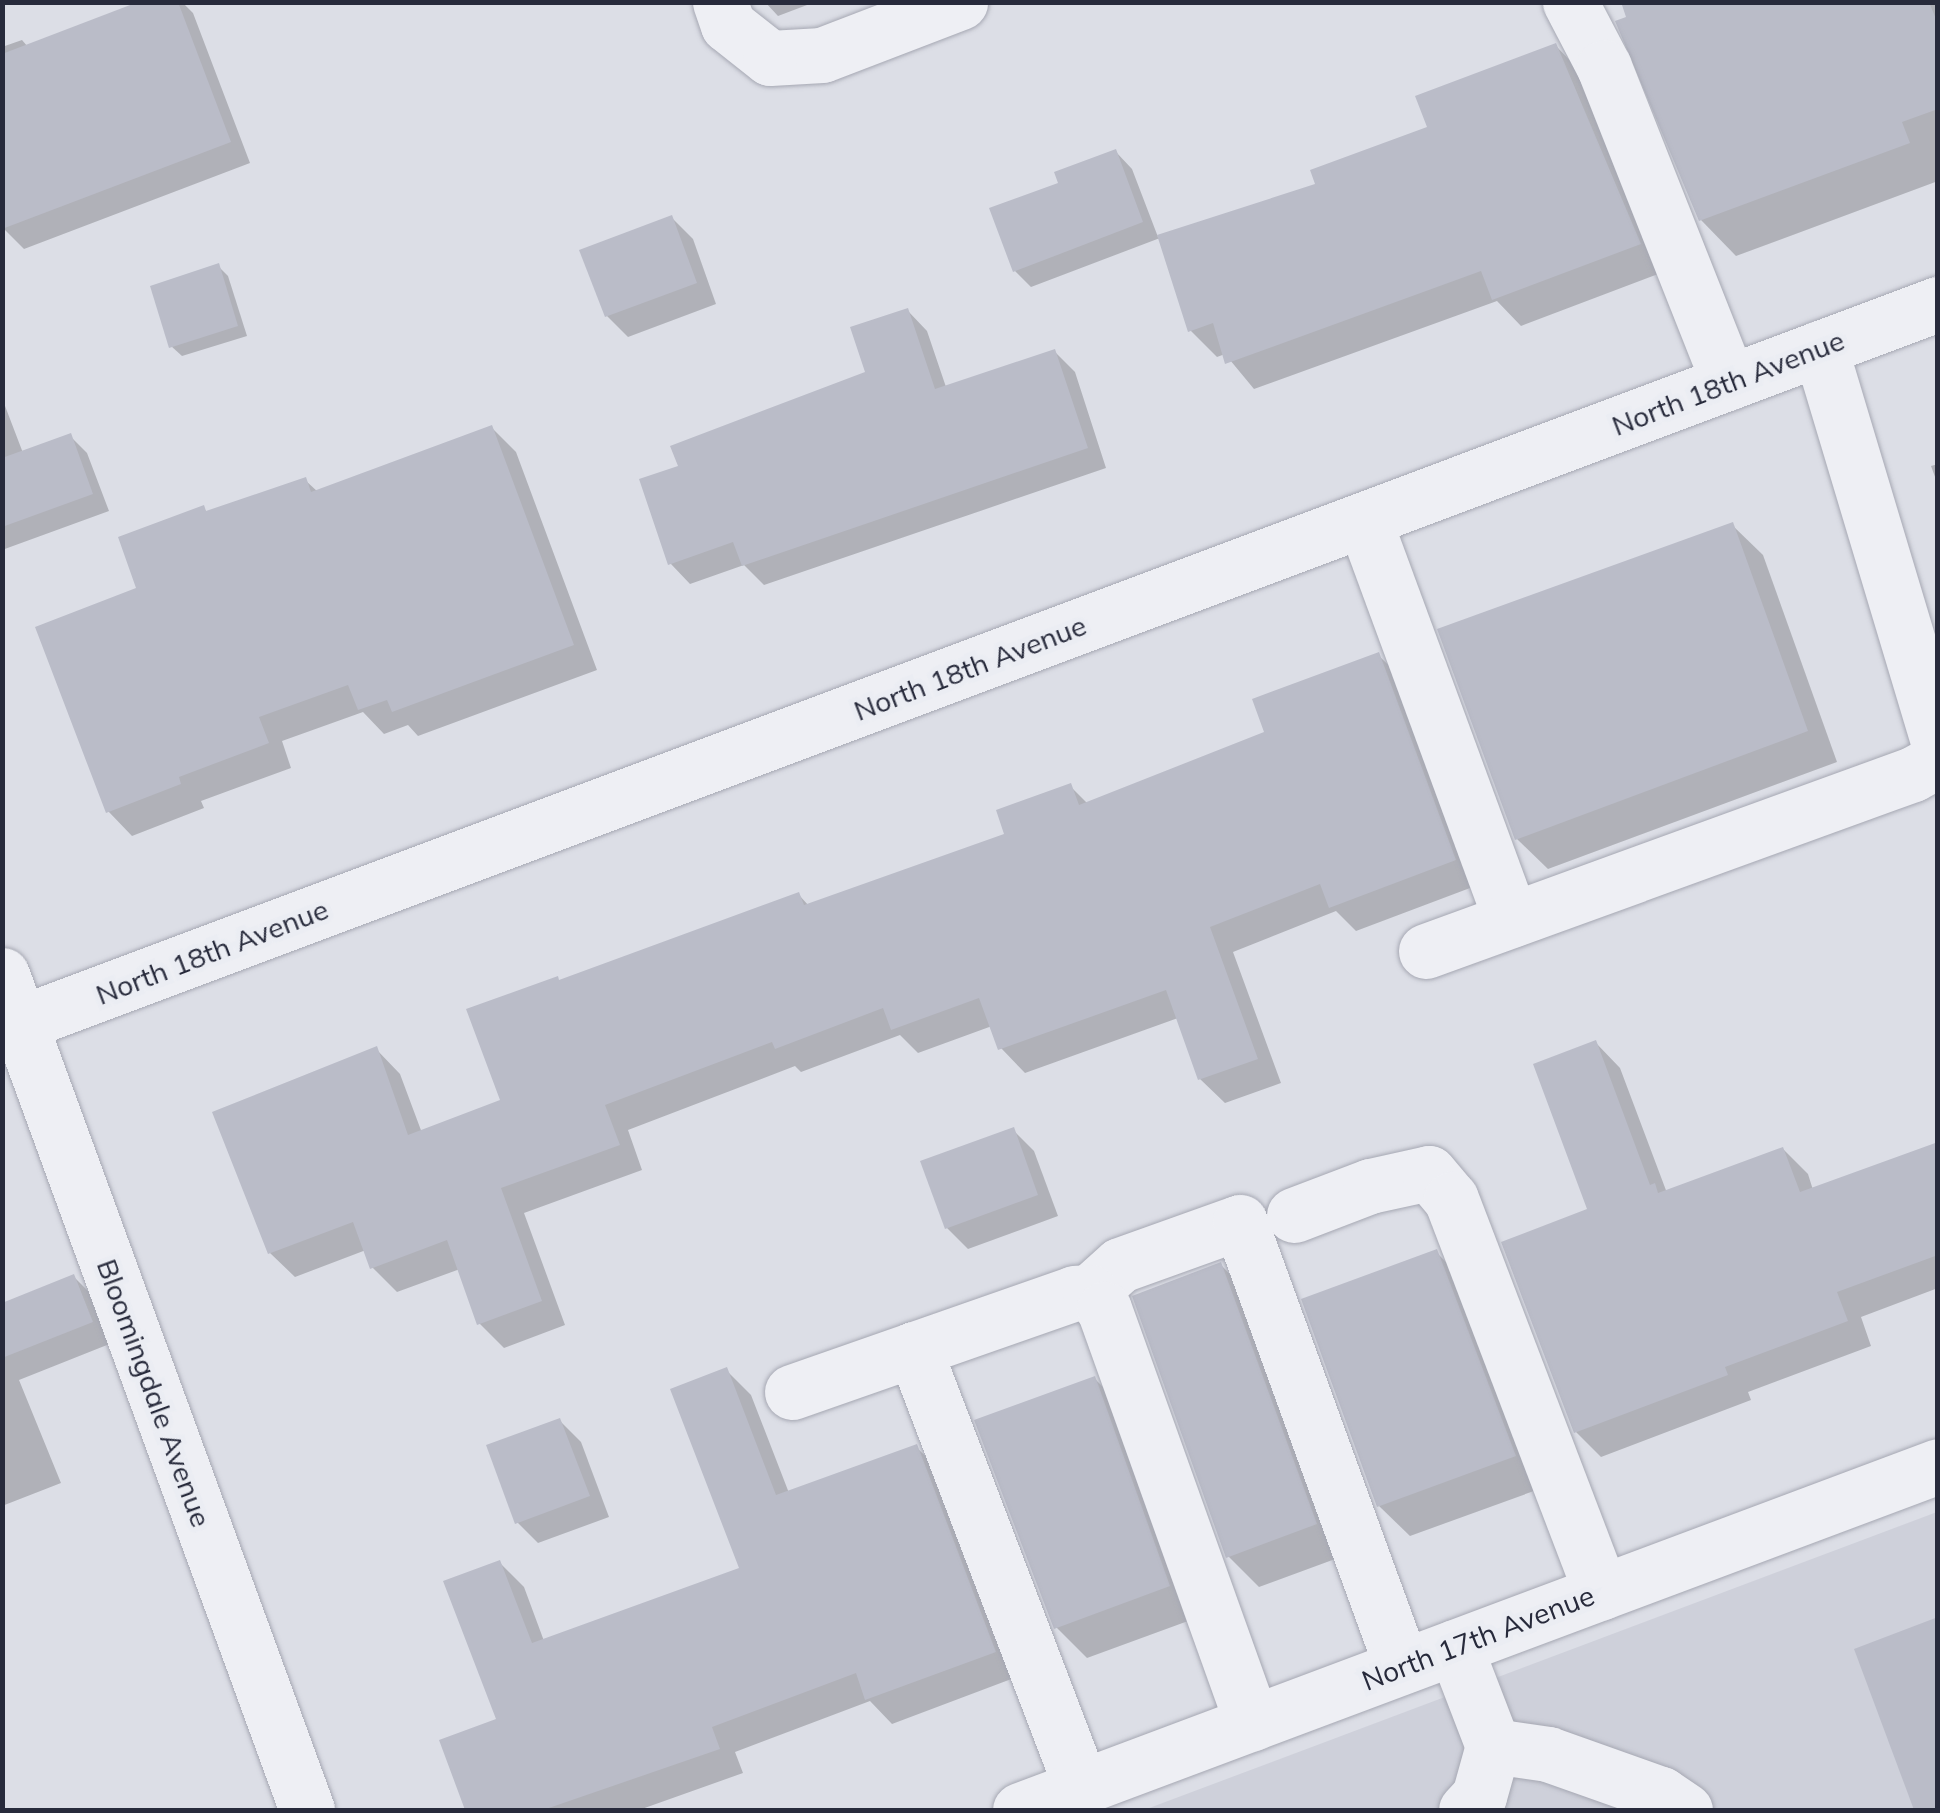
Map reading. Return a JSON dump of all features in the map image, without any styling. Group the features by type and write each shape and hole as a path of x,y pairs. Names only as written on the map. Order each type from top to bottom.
{"street":[{"path":"720,2 728,25 770,58 822,55 960,2"},
{"path":"1570,2 1604,66 1729,382"},
{"name":"North 18th Avenue","path":"8,1010 1364,520 1938,304"},
{"path":"1820,348 1938,741"},
{"path":"1364,520 1512,920"},
{"path":"1426,951 1913,774 1938,760"},
{"name":"Bloomingdale Avenue","path":"8,1010 306,1810"},
{"path":"1294,1215 1370,1186 1429,1173 1451,1199 1602,1592"},
{"path":"792,1392 1074,1293 1090,1292 1120,1265 1240,1222 1402,1666"},
{"path":"1090,1292 1104,1309 1252,1723"},
{"path":"914,1349 1044,1803"},
{"name":"North 17th Avenue","path":"1044,1803 1938,1466"},
{"path":"1455,1647 1492,1746 1479,1796 1466,1810"},
{"path":"1492,1746 1548,1754 1661,1794 1685,1810"}],"shaded area":[{"path":"1937,1512 1937,1810 1144,1810"}],"building":[{"path":"138,2 178,2 231,142 2,229 2,54"},
{"path":"1621,2 1929,2 1938,24 1938,109 1902,122 1910,143 1699,221 1615,21 1626,17"},
{"path":"1556,43 1641,244 1492,300 1481,271 1225,364 1213,323 1188,332 1157,235 1315,184 1310,170 1427,127 1415,96"},
{"path":"1116,149 1143,222 1013,272 989,208 1058,183 1054,172"},
{"path":"672,215 697,283 605,317 579,250"},
{"path":"219,263 238,326 169,348 150,286"},
{"path":"908,308 935,389 1055,349 1088,448 742,566 733,542 668,565 639,479 678,466 670,446 865,372 850,327"},
{"path":"492,425 574,645 392,712 387,700 358,710 348,685 259,717 269,743 179,777 181,784 106,813 35,627 136,588 118,537 204,505 206,511 306,477 311,492"},
{"path":"71,433 93,494 2,527 2,458"},
{"path":"1733,522 1808,731 1515,840 1437,629"},
{"path":"1379,652 1456,860 1329,908 1320,884 1210,927 1258,1059 1198,1080 1166,990 998,1050 979,998 891,1030 883,1008 775,1049 772,1042 605,1105 620,1145 501,1188 542,1301 477,1325 447,1240 370,1269 353,1222 268,1254 212,1112 377,1046 408,1135 500,1100 466,1009 558,976 559,980 799,892 804,905 1004,834 996,810 1071,783 1079,805 1264,732 1252,699"},
{"path":"1596,1040 1650,1185 1655,1183 1658,1193 1783,1147 1800,1192 1938,1142 1938,1255 1837,1292 1848,1321 1725,1367 1728,1375 1574,1433 1501,1242 1587,1209 1533,1064"},
{"path":"1014,1127 1038,1195 945,1229 920,1161"},
{"path":"1437,1249 1516,1456 1377,1507 1301,1299"},
{"path":"1221,1262 1317,1524 1226,1558 1132,1296"},
{"path":"74,1274 93,1322 2,1358 2,1303"},
{"path":"727,1367 776,1495 917,1444 996,1652 865,1700 856,1673 712,1727 720,1749 543,1810 465,1810 439,1740 496,1719 443,1581 500,1560 532,1643 739,1568 670,1389"},
{"path":"1095,1376 1170,1586 1054,1629 974,1420"},
{"path":"560,1418 590,1496 515,1524 486,1445"},
{"path":"1938,1617 1938,1810 1914,1810 1854,1649"}]}
